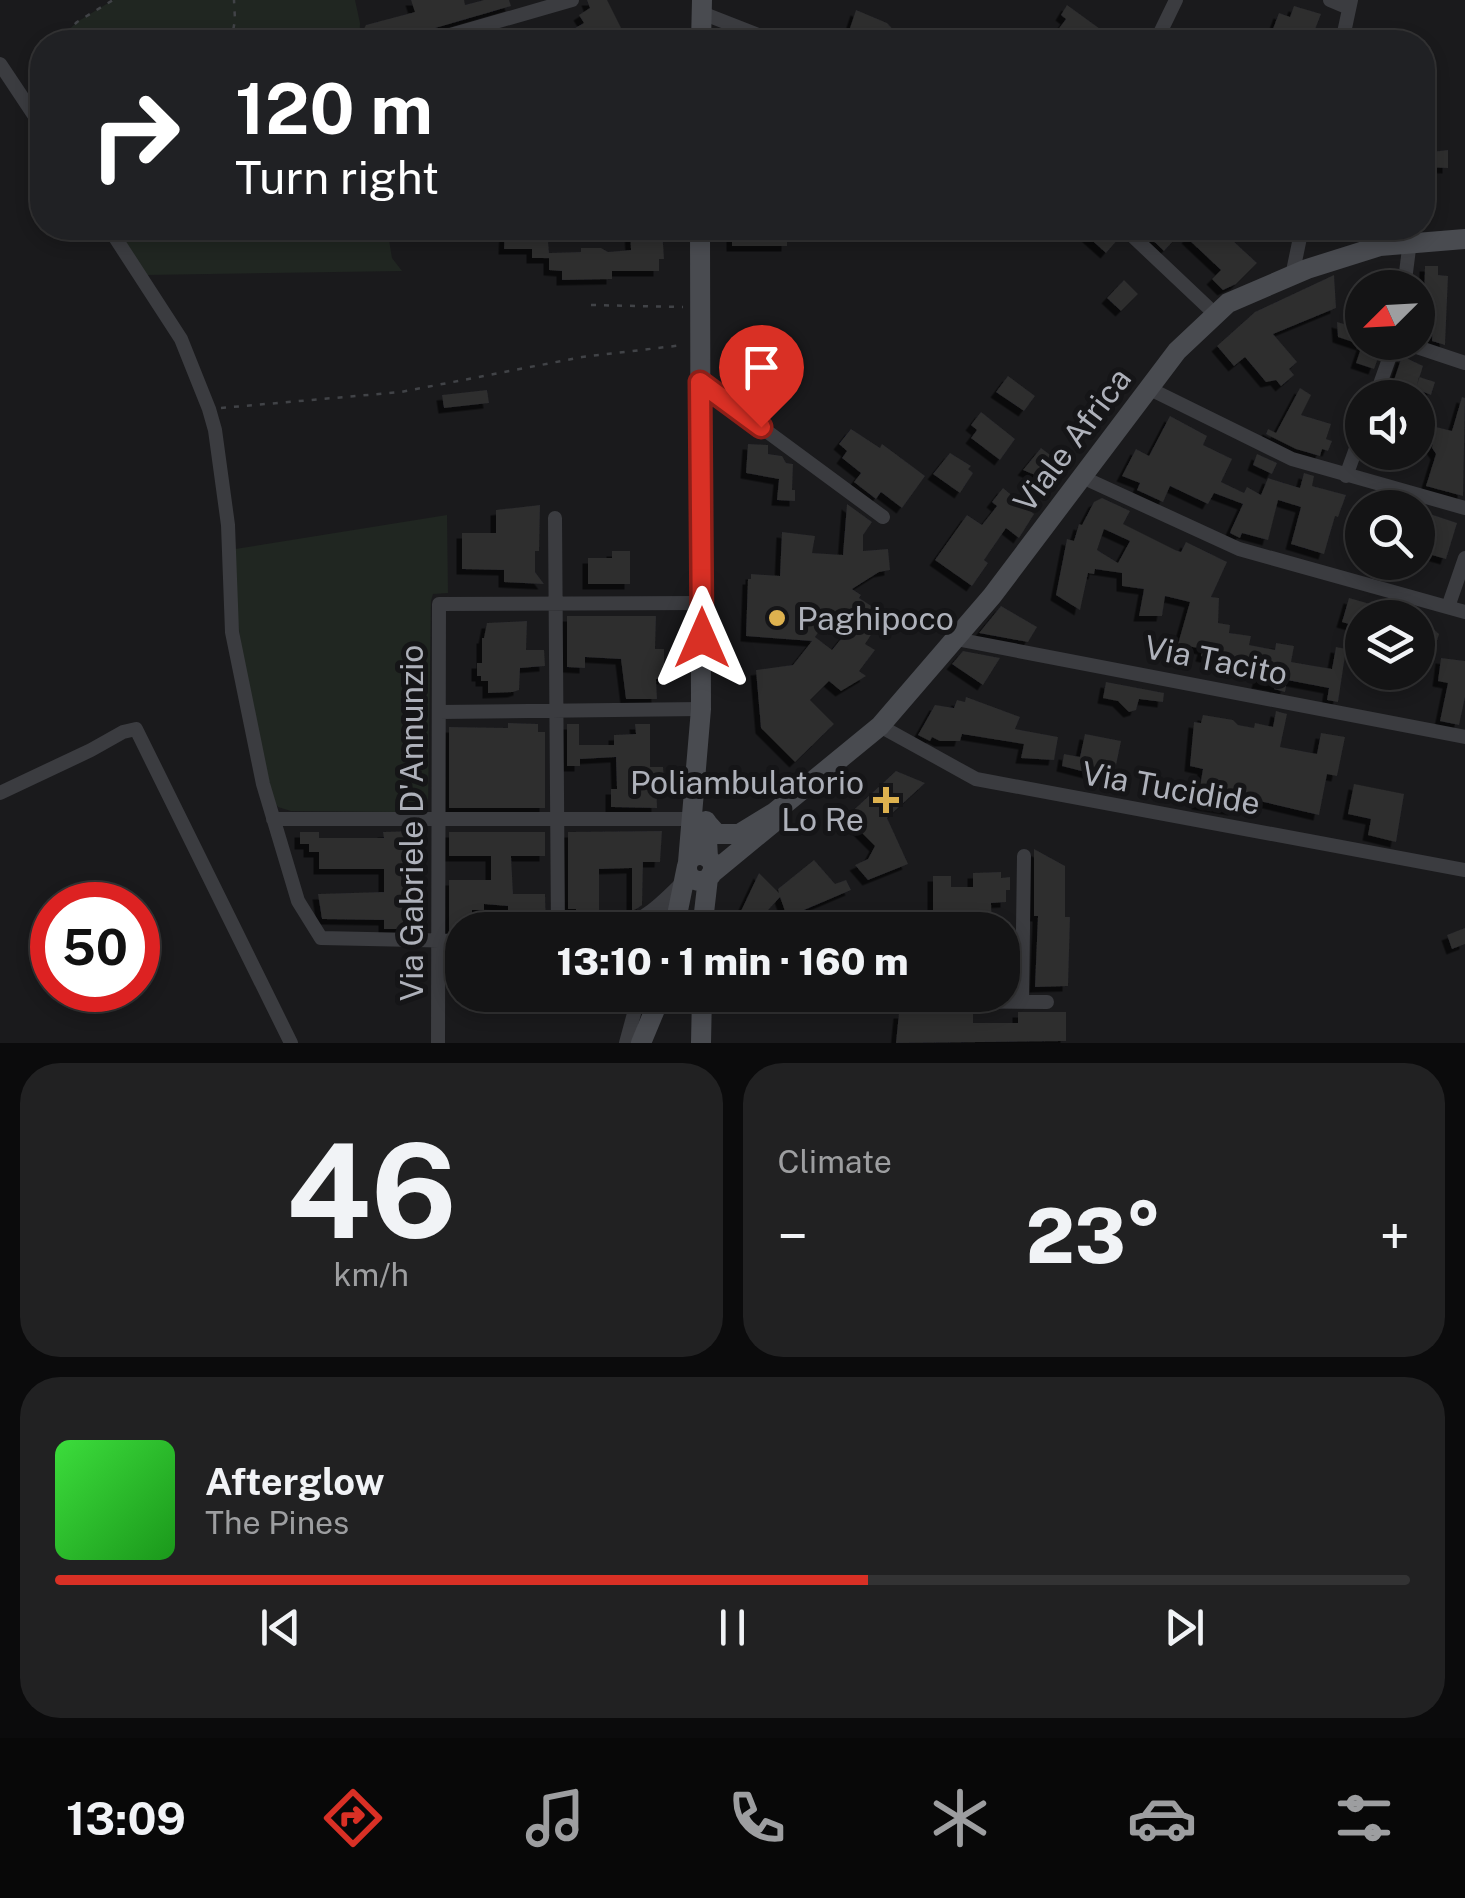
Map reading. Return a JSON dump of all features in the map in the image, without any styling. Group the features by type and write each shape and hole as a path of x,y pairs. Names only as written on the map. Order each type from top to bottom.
{"main road":[{"name":"Viale Africa","path":"1435,239 1465,238"},
{"path":"700,240 701,912"},
{"name":"Viale Africa","path":"798,796 880,726 956,639 1177,350 1215,314 1254,290 1380,246 1410,240"},
{"path":"700,868 748,847 798,796"},
{"path":"682,912 700,868 798,796"},
{"path":"700,820 716,834 732,836 775,812"},
{"path":"689,912 700,868"},
{"path":"641,1043 654,1012"},
{"path":"701,1043 702,1012"}],"street":[{"path":"468,30 572,0"},
{"path":"1161,30 1176,0"},
{"path":"1330,0 1350,4 1345,30"},
{"path":"702,6 751,30"},
{"path":"0,64 30,108"},
{"path":"117,240 181,339 215,430 228,525 232,632 273,819 298,900 321,938 445,941"},
{"path":"1137,240 1215,314"},
{"path":"1292,276 1300,240"},
{"path":"1406,270 1410,240"},
{"path":"1435,354 1465,363"},
{"path":"700,382 883,517"},
{"path":"1148,388 1292,460 1465,508"},
{"path":"1346,476 1348,470"},
{"path":"1082,478 1238,549 1465,612"},
{"path":"555,518 558,912"},
{"path":"1448,607 1465,558"},
{"name":"Via Gabriele D'Annunzio","path":"438,1043 440,604 556,604"},
{"path":"556,604 702,604"},
{"name":"Via Tacito","path":"956,639 1465,737"},
{"path":"439,712 701,709"},
{"name":"Via Tucidide","path":"880,726 976,779 1465,870"},
{"path":"0,794 123,732 136,730 291,1043"},
{"path":"273,819 700,820"},
{"path":"1024,856 1022,1002 1047,1002"},
{"path":"651,912 700,868"},
{"path":"662,912 664,903"},
{"path":"626,1043 634,1012"}],"path":[{"path":"69,30 112,0"},
{"path":"234,0 234,30"},
{"path":"18,90 30,74"},
{"path":"591,305 700,308"},
{"path":"209,409 401,392 582,357 700,344"}],"shaded area":[{"path":"113,0 355,0 360,23 360,30 69,30"},
{"path":"124,240 389,240 392,258 402,271 146,275"},
{"path":"447,515 448,593 433,594 431,601 428,809 291,811 278,807 271,798 242,651 235,549"}],"building":[{"path":"411,0 464,0 465,5 509,0 511,6 428,30 364,30 366,25 415,12"},
{"path":"587,0 607,0 622,30 571,30 584,23 579,15 590,8"},
{"path":"1067,5 1101,30 1058,30 1066,19 1061,15"},
{"path":"1294,6 1321,14 1315,30 1273,30 1279,13 1290,17"},
{"path":"856,10 887,23 893,30 854,30 850,28"},
{"path":"1448,150 1448,168 1435,168 1435,152"},
{"path":"504,240 548,240 549,253 581,252 581,248 631,250 631,240 663,240 664,259 659,259 659,271 612,271 612,279 562,280 562,271 549,270 549,258 532,258 532,249 504,249"},
{"path":"732,240 787,240 787,246 732,246"},
{"path":"1091,240 1117,240 1106,253"},
{"path":"1152,240 1174,240 1164,251"},
{"path":"1189,240 1232,240 1257,263 1236,284 1223,290 1212,279 1221,270"},
{"path":"1425,266 1438,266 1438,275 1448,276 1445,345 1435,342 1435,270 1425,270"},
{"path":"1334,275 1336,308 1273,334 1297,362 1289,369 1294,375 1281,386 1276,380 1266,382 1245,357 1234,366 1217,346 1255,312"},
{"path":"1124,280 1138,294 1121,311 1107,298"},
{"path":"1337,322 1345,324 1345,339 1338,337"},
{"path":"1357,360 1377,360 1374,369 1356,363"},
{"path":"1401,360 1410,360 1423,366 1419,377 1429,380 1394,380"},
{"path":"1008,376 1035,396 1024,411 996,392"},
{"path":"1300,388 1311,395 1301,415 1331,424 1326,439 1332,441 1328,451 1322,449 1320,456 1266,434 1268,429 1276,433"},
{"path":"487,390 489,403 444,408 442,395"},
{"path":"1462,397 1465,398 1463,496 1426,486 1431,470 1435,470 1436,427 1452,431"},
{"path":"981,412 1015,439 1000,460 971,438 977,430 971,425"},
{"path":"1170,416 1207,436 1203,445 1232,459 1221,482 1244,493 1247,487 1261,495 1268,478 1300,488 1304,473 1314,476 1312,486 1345,495 1324,554 1291,544 1301,507 1278,500 1268,540 1242,533 1240,538 1230,533 1243,504 1214,493 1208,504 1170,486 1163,502 1137,490 1140,483 1122,476 1136,449 1149,456"},
{"path":"851,429 880,448 882,444 925,476 902,508 881,492 876,499 854,482 861,473 842,458 847,451 839,444"},
{"path":"748,444 768,445 768,454 782,456 786,463 793,464 795,501 777,500 779,479 746,473"},
{"path":"1041,448 1069,469 1057,484 1023,470"},
{"path":"950,453 971,466 968,469 973,473 960,493 933,474"},
{"path":"1257,454 1277,463 1272,474 1253,465"},
{"path":"1003,488 1034,514 1019,538 1006,528 972,586 935,560 967,515 982,525 997,506 992,502"},
{"path":"1102,498 1130,511 1123,524 1175,550 1181,552 1186,542 1227,562 1211,597 1219,598 1218,623 1230,625 1229,633 1251,636 1249,645 1275,650 1276,643 1294,646 1291,662 1332,669 1336,647 1345,649 1338,702 1327,700 1329,688 1287,680 1285,692 1274,689 1275,686 1257,683 1259,676 1232,671 1233,663 1201,656 1203,649 1178,644 1190,602 1165,596 1162,616 1139,616 1144,589 1122,586 1122,573 1095,569 1094,574 1088,573 1080,610 1056,595 1067,539 1074,541 1079,524 1082,525 1094,502","holes":["1104,529 1130,541 1118,563 1097,550"]},
{"path":"847,504 872,522 863,535 863,551 888,549 890,570 879,572 852,589 879,611 865,644 875,650 859,671 866,676 841,691 829,681 810,700 834,724 795,762 761,728 756,670 793,665 812,641 746,636 748,579 751,574 780,576 782,532 815,536 812,553 843,555","holes":["830,616 849,629 832,650 815,637"]},
{"path":"540,505 535,572 544,584 504,582 504,570 462,569 462,533 496,533 496,510"},
{"path":"1435,516 1457,523 1446,559 1435,556"},
{"path":"612,551 630,551 630,584 588,584 588,558 612,558"},
{"path":"1001,606 1037,627 1028,642 979,633"},
{"path":"567,616 656,616 655,649 664,649 664,679 656,679 657,699 626,699 621,659 585,657 585,668 567,667"},
{"path":"527,621 526,650 544,650 545,666 520,668 519,690 488,693 488,681 477,676 487,623"},
{"path":"963,651 1000,658 983,685 952,664"},
{"path":"1441,658 1465,661 1465,697 1459,725 1440,721 1448,683 1438,681"},
{"path":"1106,682 1164,693 1163,702 1139,699 1136,710 1129,712 1118,701 1103,698"},
{"path":"966,697 1020,717 1015,729 1058,737 1054,760 1021,758 1024,744 962,734 960,741 932,737 930,741 918,735 935,705 954,708 957,700 965,702"},
{"path":"1276,711 1287,714 1280,747 1317,754 1321,733 1345,737 1337,776 1327,774 1319,815 1238,796 1234,810 1197,804 1203,769 1190,766 1194,722 1201,723 1203,715 1254,728 1255,723 1273,727"},
{"path":"508,723 538,724 538,732 545,732 545,808 449,808 449,727 508,728"},
{"path":"567,724 579,724 579,745 614,745 614,735 636,734 635,724 650,724 650,767 663,767 664,779 656,779 657,808 611,807 611,789 617,789 616,757 580,759 580,766 567,766"},
{"path":"1085,734 1121,741 1115,770 1095,766 1093,774 1062,766 1064,754 1080,757"},
{"path":"896,771 925,783 887,818 908,864 868,880 855,865 868,859 875,846 846,817"},
{"path":"1354,784 1404,794 1396,842 1368,835 1371,819 1348,814"},
{"path":"415,831 420,920 414,920 414,929 384,929 384,920 322,919 318,894 384,892 384,869 319,869 319,852 309,852 309,844 300,844 300,832 319,832 319,838 384,838 383,832"},
{"path":"662,831 660,862 643,862 642,905 632,911 632,868 599,869 599,912 568,909 568,832"},
{"path":"449,832 545,832 545,856 511,856 513,894 545,894 546,912 508,912 508,906 484,904 484,910 449,912 449,880 491,880 491,856 449,856"},
{"path":"1034,849 1065,866 1065,917 1070,917 1068,986 1035,987 1038,916 1034,916"},
{"path":"814,860 835,884 846,880 851,890 804,912 785,912 780,897 766,912 741,912 759,873 779,893 778,889"},
{"path":"1001,872 1001,878 1010,877 1006,902 991,903 991,912 933,912 933,876 951,876 951,887 973,887 973,873"},
{"path":"1465,928 1465,944 1452,949 1447,935"},
{"path":"973,1012 973,1023 1018,1023 1018,1012 1066,1012 1066,1041 896,1043 899,1013"}],"place":[{"name":"Paghipoco","path":"777,618"},
{"name":"Poliambulatorio Lo Re","path":"886,800"}],"route":[{"path":"702,638 700,382 761,427"}]}
